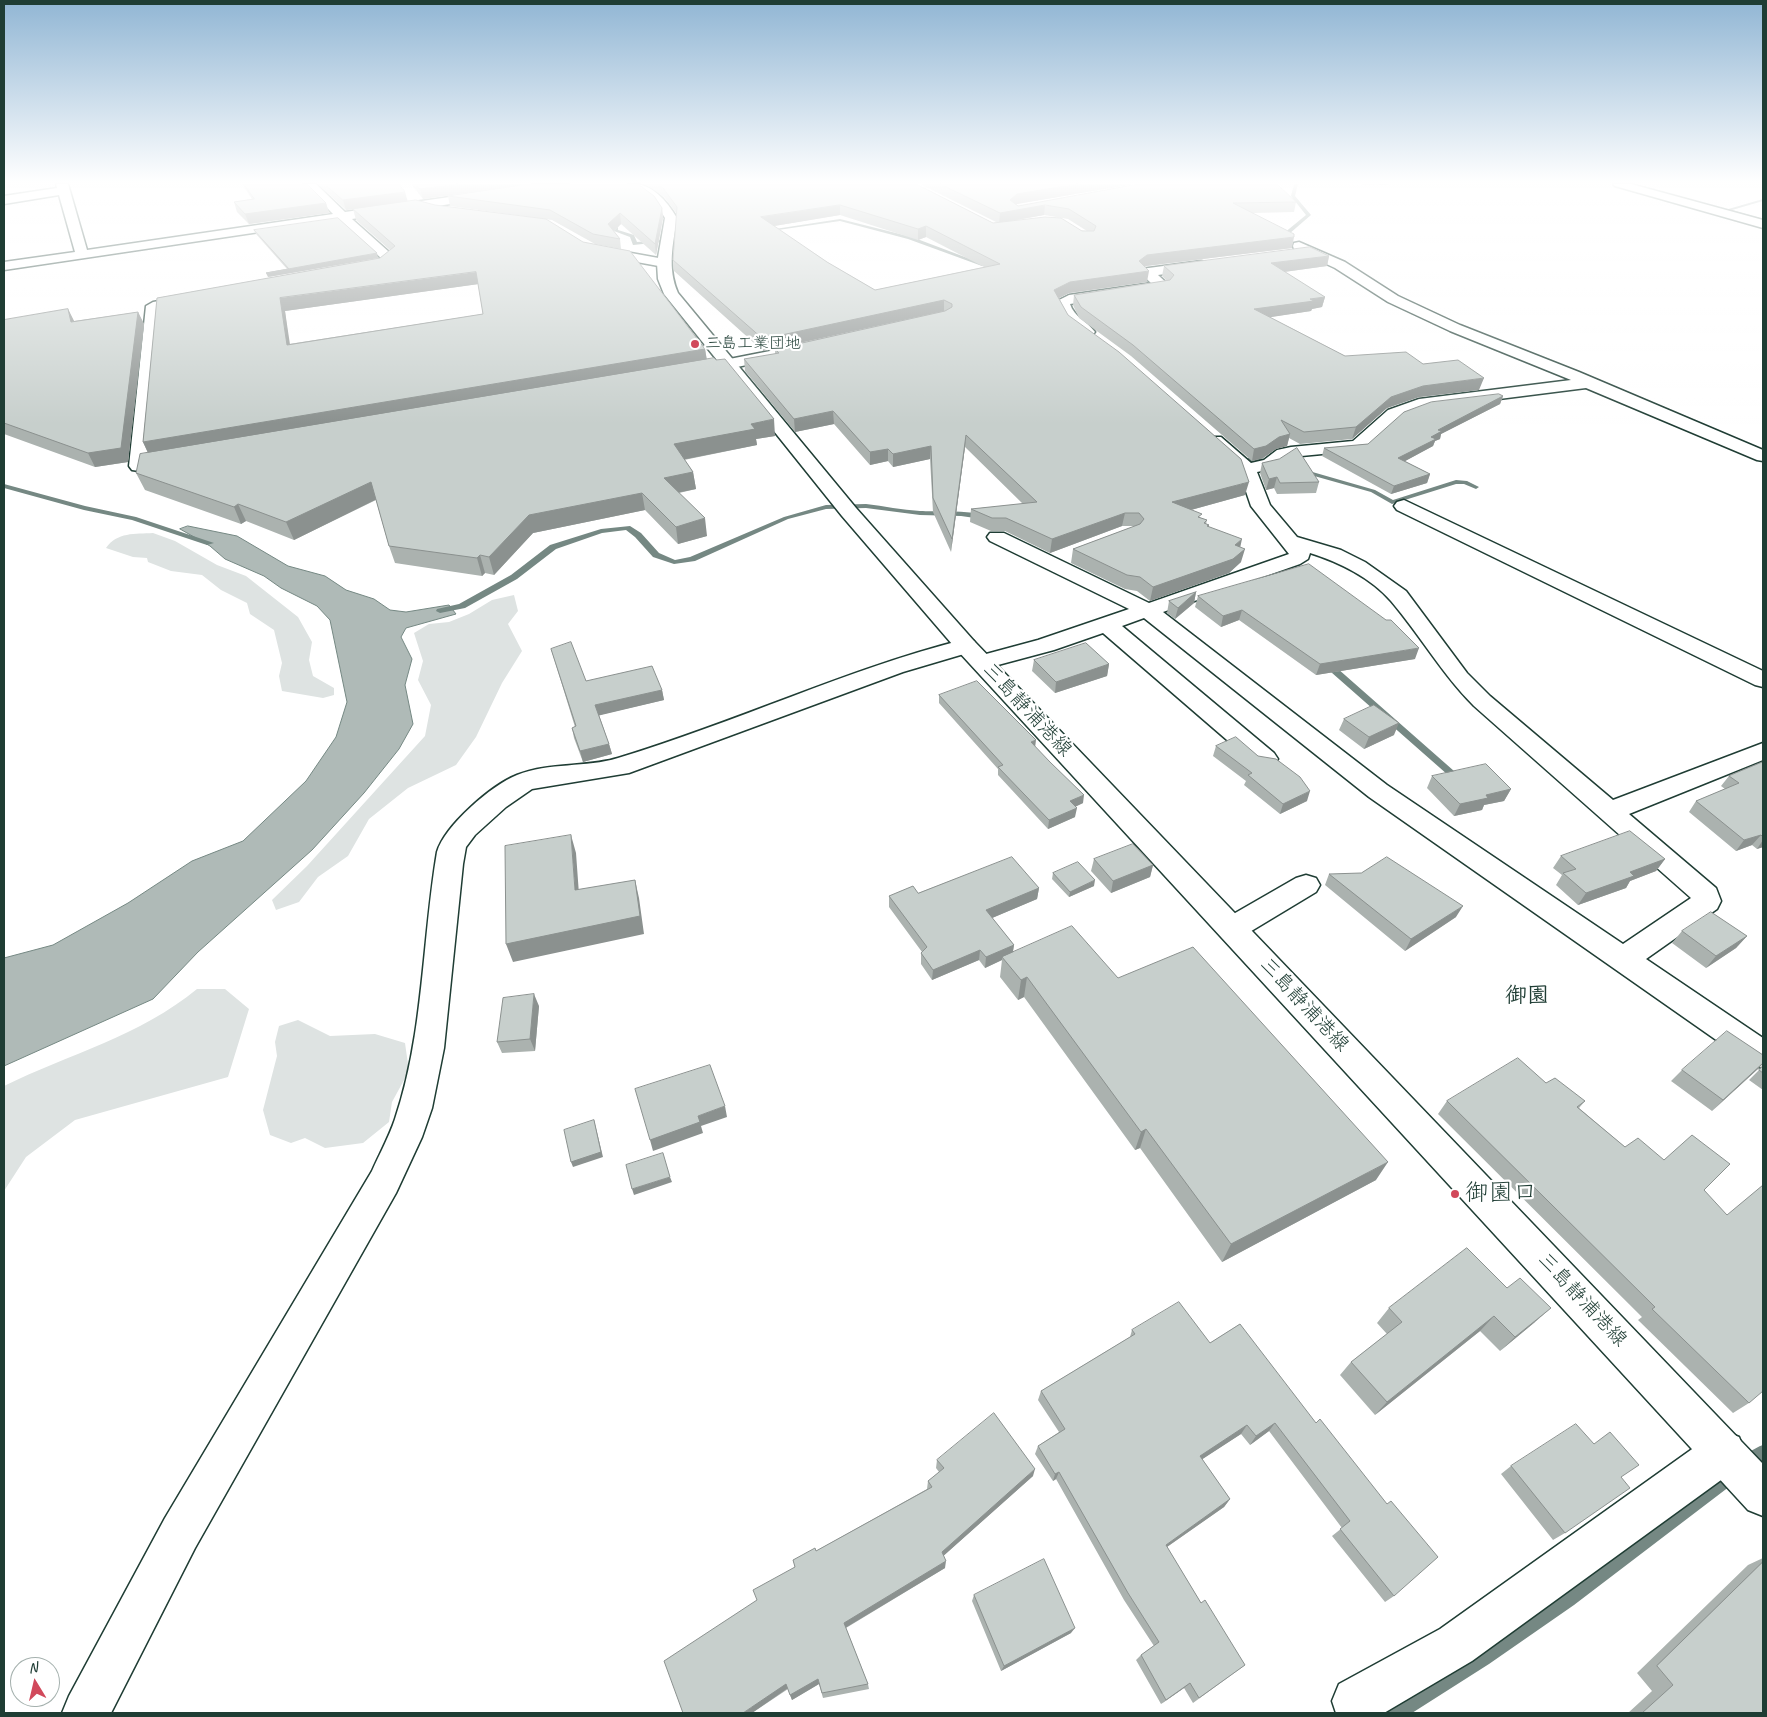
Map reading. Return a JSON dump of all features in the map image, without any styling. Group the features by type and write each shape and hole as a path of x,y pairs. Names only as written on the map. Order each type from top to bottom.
{"street":[{"path":"344,271 381,264"},
{"name":"三島静浦港線","path":"664,264 665,279 671,294 843,504 975,654 1763,1495"},
{"path":"1102,344 1073,322 1064,310 1062,302 1069,299 1163,286 1146,272 1205,264"},
{"path":"1335,264 1393,299 1455,328 1573,374 1588,383 1763,456"},
{"path":"186,457 138,466 153,306 210,296"},
{"path":"680,374 796,350"},
{"path":"1247,469 1270,464 1283,454 1291,452 1358,446 1394,414 1425,403 1588,383"},
{"path":"86,1713 180,1533 384,1182 402,1142 414,1109 427,1049 449,864 452,846 460,834 514,787 526,781 620,767 895,667 975,654 1106,624 1293,560 1301,555 1261,506 1247,469 1204,432"},
{"path":"1404,506 1763,680"},
{"path":"997,537 1147,610 1378,791 1763,1055"},
{"path":"1289,541 1334,554 1358,566 1398,596 1458,678 1608,812 1706,895 1707,901 1623,959"},
{"path":"1049,562 1074,552"},
{"path":"1106,624 1265,758"},
{"path":"1608,812 1763,751"},
{"path":"1232,928 1306,885"},
{"path":"1360,1713 1356,1701 1456,1645 1724,1452"}],"shaded area":[{"path":"188,526 237,536 288,566 325,576 346,590 374,599 390,610 406,612 449,605 456,614 406,628 401,637 412,659 405,685 413,724 399,749 364,793 312,850 198,952 153,999 4,1066 4,958 53,945 128,903 192,861 243,841 306,781 336,737 347,702 330,620 317,606 281,588 264,576 225,559 210,546 180,529"},
{"path":"153,533 175,541 217,565 246,576 298,617 312,642 309,660 313,676 334,688 334,695 323,698 282,691 279,676 282,663 274,630 250,614 247,603 221,590 202,575 171,571 148,562 147,558 133,557 106,548 121,536"},
{"path":"514,595 518,611 508,624 522,651 502,683 476,737 456,765 408,788 369,819 348,856 318,877 299,902 276,910 272,900 307,866 425,736 431,705 418,680 423,661 414,633 429,624 449,622 469,614 492,600"},
{"path":"197,989 225,989 249,1009 228,1077 75,1120 26,1157 4,1191 4,1086 128,1032 175,1005"},
{"path":"298,1020 330,1036 375,1034 405,1043 409,1071 392,1102 389,1122 363,1143 325,1148 305,1138 291,1143 270,1135 263,1110 277,1056 275,1042 279,1026"}],"building":[{"path":"285,264 316,264 289,269"},
{"path":"346,264 640,264 705,349 143,442 157,298","holes":["476,272 483,314 287,345 280,298"]},
{"path":"678,264 831,264 875,290 999,264 1142,264 1149,271 1070,282 1054,290 1068,315 1119,352 1241,459 1249,482 1172,502 1202,514 1198,517 1207,520 1204,523 1209,525 1207,526 1242,539 1235,545 1245,549 1233,559 1153,587 1140,577 1127,575 1073,549 1140,524 1144,519 1139,513 1125,513 1052,539 1006,518 992,518 971,509 1037,502 966,435 952,539 933,498 931,446 893,454 888,449 870,452 833,411 794,419 744,359 779,353 775,349 945,311 952,307 952,304 944,300 763,339"},
{"path":"1178,264 1273,264 1325,297 1310,299 1314,301 1254,309 1345,356 1406,352 1423,364 1458,360 1484,378 1423,386 1391,397 1356,427 1304,432 1281,420 1290,434 1279,437 1266,446 1254,449 1133,345 1081,307 1074,295 1170,280 1174,275 1164,266"},
{"path":"68,309 71,322 138,312 121,448 88,453 4,423 4,320"},
{"path":"714,358 716,360 725,359 774,419 751,424 755,429 674,444 693,472 664,478 705,518 676,527 642,493 529,515 489,557 480,555 477,558 389,546 371,482 286,522 238,504 234,507 136,473 140,454"},
{"path":"1499,394 1503,396 1438,430 1442,431 1431,437 1436,439 1398,458 1430,474 1394,486 1324,448 1368,444 1404,412 1431,402"},
{"path":"1297,448 1319,482 1280,483 1277,477 1269,479 1262,463 1279,459"},
{"path":"1309,564 1386,620 1391,620 1419,648 1320,664 1242,610 1223,616 1198,596"},
{"path":"1196,592 1178,608 1169,601"},
{"path":"571,642 586,681 652,666 662,690 595,705 609,744 580,751 572,728 576,726 551,649"},
{"path":"1086,643 1109,664 1056,682 1034,660"},
{"path":"977,681 1036,740 1031,742 1084,795 1070,801 1077,808 1049,820 998,767 1003,765 939,695"},
{"path":"1374,705 1399,723 1369,737 1344,719"},
{"path":"1236,737 1258,756 1276,759 1300,777 1310,791 1283,804 1248,775 1252,773 1216,746"},
{"path":"1763,762 1763,837 1761,835 1744,840 1696,801 1739,783 1729,776"},
{"path":"1486,764 1511,789 1486,795 1488,798 1460,804 1432,776"},
{"path":"1630,831 1665,859 1630,872 1634,876 1586,893 1563,873 1576,869 1561,856"},
{"path":"571,835 575,890 635,880 640,916 506,944 505,846"},
{"path":"1133,844 1153,865 1113,881 1094,859"},
{"path":"1012,857 1039,888 986,910 1014,945 986,957 980,950 933,970 921,953 927,947 889,896 913,886 918,893"},
{"path":"1387,857 1463,906 1411,939 1329,874 1361,873"},
{"path":"1078,862 1095,880 1070,892 1053,873"},
{"path":"1711,912 1747,936 1716,956 1682,931"},
{"path":"1072,926 1118,978 1193,947 1388,1162 1231,1244 1146,1129 1141,1132 1027,977 1021,980 1002,957"},
{"path":"534,994 530,1039 497,1042 503,998"},
{"path":"1727,1031 1763,1055 1763,1063 1723,1100 1682,1070"},
{"path":"1518,1058 1546,1083 1555,1078 1585,1101 1577,1107 1625,1147 1638,1138 1664,1160 1692,1135 1730,1164 1704,1190 1727,1215 1763,1185 1763,1391 1749,1403 1652,1309 1655,1307 1447,1101"},
{"path":"710,1065 725,1106 698,1116 700,1122 650,1140 635,1089"},
{"path":"594,1120 601,1152 571,1162 564,1130"},
{"path":"663,1153 670,1177 632,1189 626,1165"},
{"path":"1467,1248 1507,1288 1520,1278 1551,1308 1515,1337 1494,1316 1387,1402 1351,1362 1402,1322 1389,1308"},
{"path":"1179,1302 1210,1343 1240,1324 1316,1423 1320,1419 1387,1504 1391,1501 1438,1557 1394,1596 1340,1529 1350,1521 1275,1423 1256,1436 1247,1425 1200,1456 1230,1499 1166,1545 1201,1603 1205,1600 1245,1665 1199,1698 1190,1683 1166,1700 1141,1655 1159,1642 1128,1593 1059,1472 1055,1474 1038,1446 1065,1429 1041,1391 1135,1334 1132,1330"},
{"path":"994,1413 1035,1469 942,1552 946,1561 844,1623 868,1684 822,1693 818,1679 790,1695 786,1684 743,1713 683,1713 664,1661 757,1600 753,1590 795,1567 793,1560 815,1548 816,1551 932,1487 928,1481 944,1468 937,1460"},
{"path":"1576,1424 1594,1444 1610,1432 1639,1465 1621,1477 1630,1488 1565,1533 1511,1466"},
{"path":"1044,1559 1075,1628 1004,1666 974,1595"},
{"path":"1763,1562 1763,1713 1642,1713 1673,1685 1657,1666"}],"waterway":[{"path":"1234,460 1261,460 1276,464"},
{"path":"1302,471 1373,491 1392,502 1456,482 1465,482 1476,487"},
{"path":"4,486 84,508 134,518 210,543"},
{"path":"440,611 462,606 514,577 553,547 601,531 627,528 638,535 656,555 674,562 692,559 786,518 826,507 866,506 920,513 961,514 982,517"},
{"path":"1326,663 1451,773"},
{"path":"1746,1465 1763,1452"},
{"path":"1396,1713 1526,1630 1733,1475"}],"place":[{"name":"三島工業団地","path":"695,344"},
{"name":"御園口","path":"1455,1194"}],"district":[{"name":"御園","path":"1527,996"}]}
